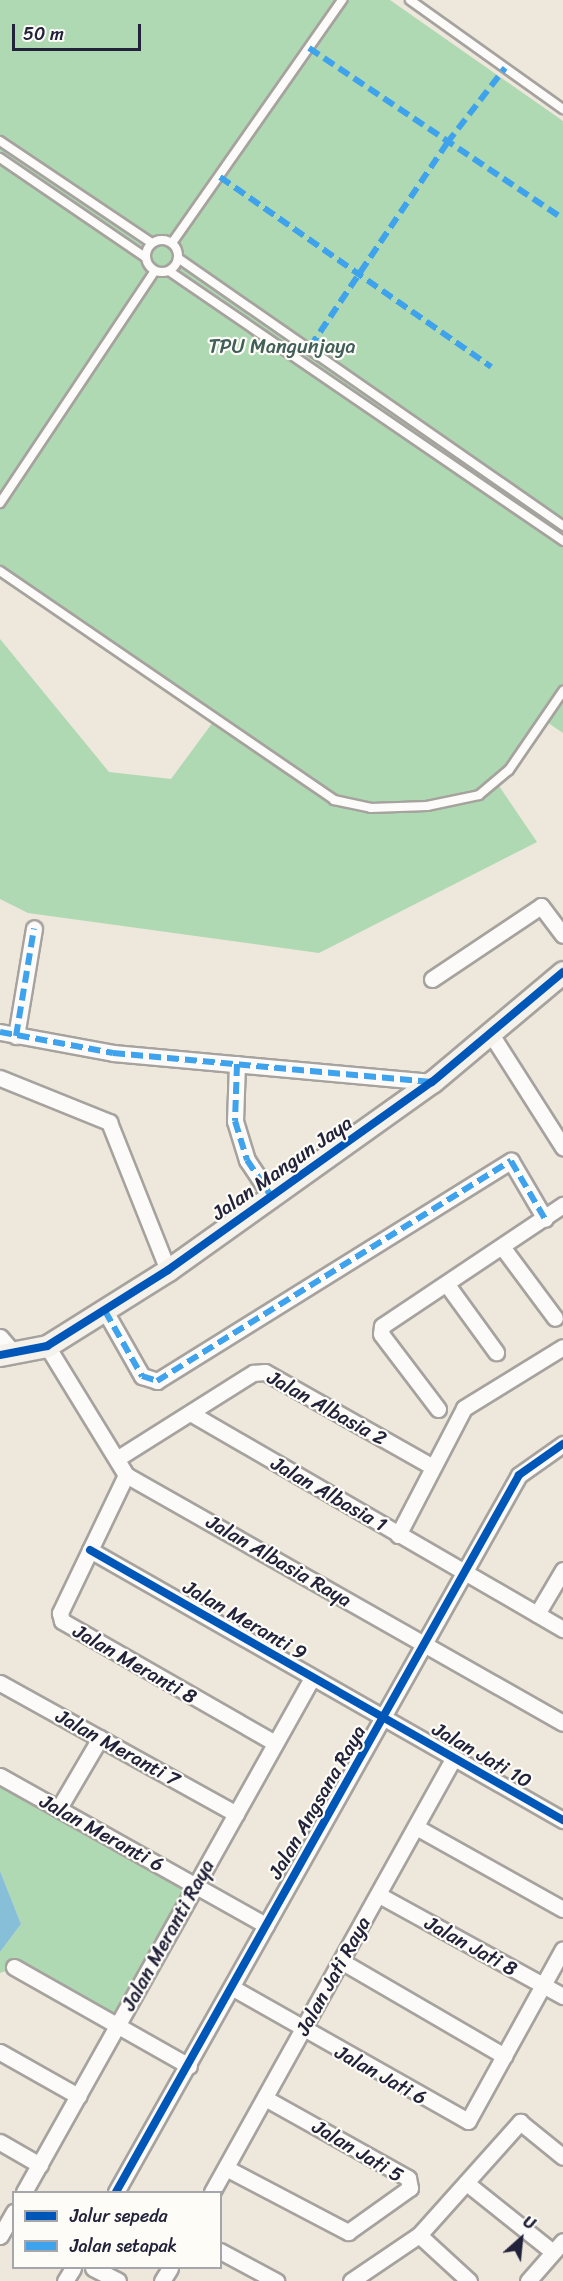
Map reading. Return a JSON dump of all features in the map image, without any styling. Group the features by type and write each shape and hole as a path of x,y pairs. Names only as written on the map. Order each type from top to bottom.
{"street":[{"path":"432,979 540,906 563,935"},
{"path":"16,1036 34,928"},
{"name":"Jalan Mangun Jaya","path":"4,1347 46,1346 168,1270 432,1082 489,1030 563,972"},
{"path":"489,1030 558,1126 563,1147"},
{"path":"0,1032 16,1036 237,1064 432,1082"},
{"path":"237,1064 235,1121 247,1160 271,1196"},
{"path":"0,1078 110,1122 168,1270"},
{"path":"105,1311 142,1377 157,1381 511,1161 557,1213 448,1286 382,1326 381,1334 438,1409"},
{"path":"503,1248 555,1318"},
{"path":"448,1286 496,1352"},
{"path":"46,1346 126,1474 90,1550"},
{"path":"398,1535 464,1408 563,1347"},
{"name":"Jalan Albasia 2","path":"118,1458 192,1414 253,1373 265,1372 433,1467"},
{"name":"Jalan Albasia 1","path":"192,1414 466,1575 563,1629"},
{"name":"Jalan Angsana Raya","path":"117,2191 233,1988 266,1925 427,1645 519,1475 563,1444"},
{"name":"Jalan Albasia Raya","path":"126,1474 563,1723"},
{"name":"Jalan Meranti 9","path":"90,1550 384,1718"},
{"name":"Jalan Meranti 8","path":"90,1550 60,1613 62,1621 275,1743"},
{"path":"537,1614 563,1570"},
{"name":"Jalan Meranti Raya","path":"25,2191 312,1677"},
{"name":"Jalan Meranti 7","path":"0,1683 236,1814"},
{"name":"Jalan Jati 10","path":"384,1718 563,1820"},
{"path":"59,1808 100,1738"},
{"name":"Jalan Jati Raya","path":"213,2191 454,1758"},
{"name":"Jalan Meranti 6","path":"0,1776 266,1925"},
{"path":"416,1827 563,1909"},
{"name":"Jalan Jati 8","path":"379,1895 563,1996"},
{"path":"341,1961 504,2056 563,1949"},
{"path":"14,1967 189,2066"},
{"name":"Jalan Jati 6","path":"233,1988 302,2030 468,2121 504,2056"},
{"path":"0,2052 78,2096"},
{"name":"Jalan Jati 5","path":"226,2168 348,2232 408,2190 410,2180 265,2098"},
{"path":"351,2281 419,2235 469,2184 520,2122 563,2157"},
{"path":"0,2142 40,2165"},
{"path":"469,2184 558,2247 528,2281"},
{"path":"0,2236 12,2215"},
{"path":"419,2235 469,2281"},
{"path":"222,2252 276,2281"},
{"path":"95,2269 118,2281"}],"lane":[{"path":"172,243 342,0"},
{"path":"410,0 563,109"},
{"path":"0,141 152,243 172,243"},
{"path":"0,158 145,257 155,271"},
{"path":"145,257 152,243"},
{"path":"172,243 178,258 563,526"},
{"path":"169,271 178,258"},
{"path":"155,271 169,271 563,541"},
{"path":"0,503 155,271"},
{"path":"0,571 334,800 371,808 427,806 479,795 509,770 563,691"}],"green space":[{"name":"TPU Mangunjaya","path":"0,0 390,0 563,121 563,733 544,720 497,783 537,842 319,953 28,913 0,899 0,639 109,772 171,779 216,718 0,571"},
{"path":"0,1776 195,1886 118,2025 15,1968 0,1973 0,1952 21,1924 0,1871"}],"water":[{"path":"0,1871 21,1924 0,1952"}],"marked path":[{"path":"309,48 563,219"},
{"path":"310,347 447,143 505,68"},
{"path":"220,177 491,367"},
{"path":"16,1036 34,928"},
{"path":"0,1032 113,1053 432,1082"},
{"path":"237,1064 235,1121 247,1160 271,1196"},
{"path":"105,1311 142,1376 157,1381 511,1161 545,1219"}],"cycle path":[{"path":"0,1355 47,1346 168,1270 432,1082 563,972"},
{"path":"117,2191 519,1475 563,1444"},
{"path":"90,1550 563,1820"}]}
